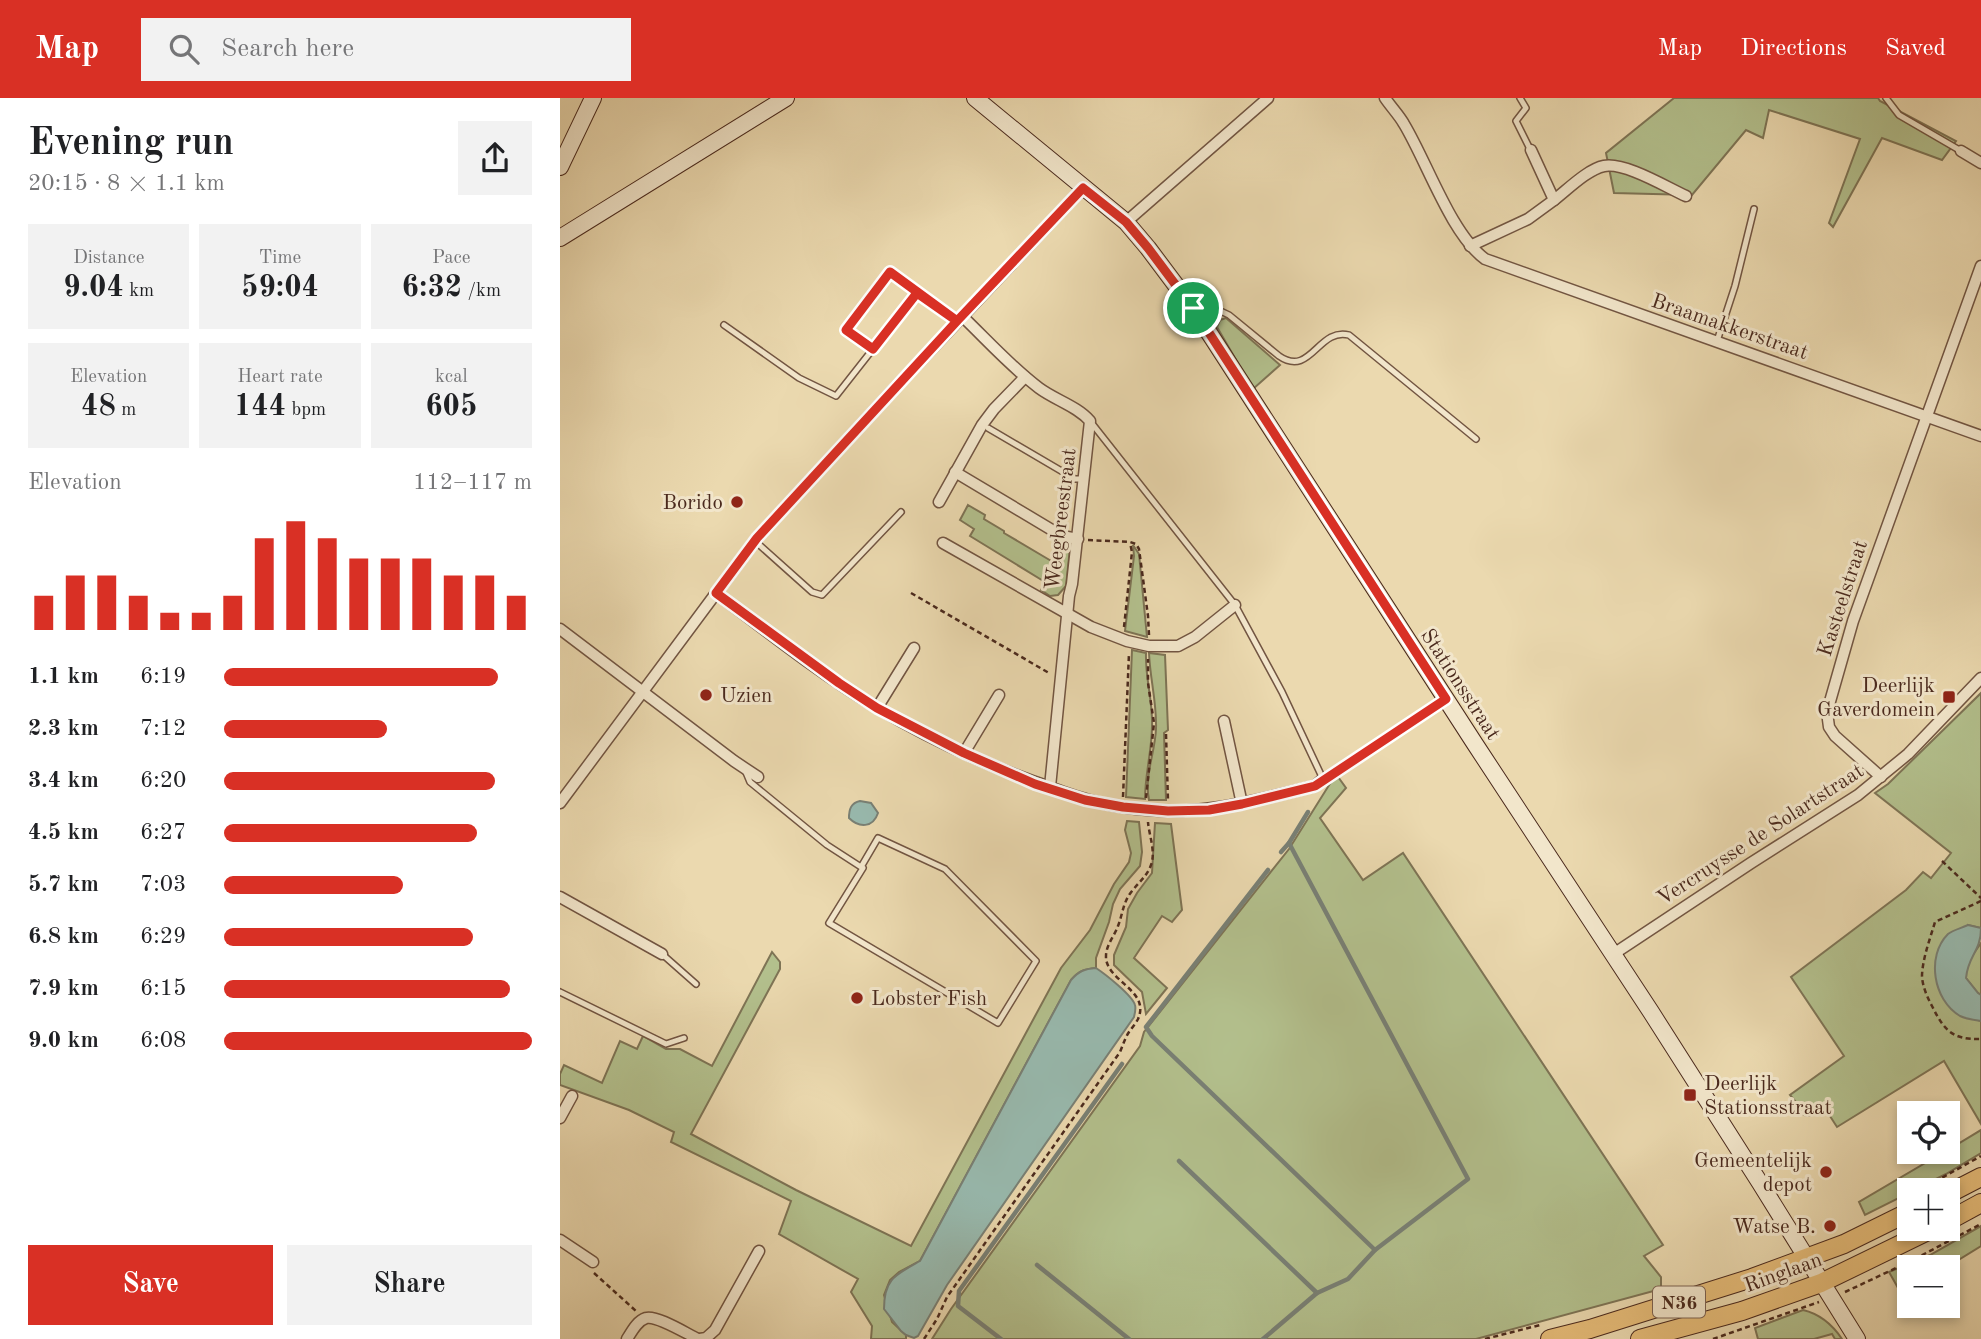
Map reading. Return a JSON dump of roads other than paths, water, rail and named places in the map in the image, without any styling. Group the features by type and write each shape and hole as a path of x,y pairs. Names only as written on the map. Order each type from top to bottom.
{"main road":[{"path":"1960,1188 1981,1177"},
{"path":"1960,1214 1981,1202"},
{"name":"Ringlaan","path":"1549,1331 1590,1329 1698,1296 1844,1244 1897,1218"},
{"name":"Ringlaan","path":"1640,1339 1742,1311 1821,1283 1907,1241"}],"street":[{"path":"560,167 564,145 593,98"},
{"path":"560,238 786,98"},
{"name":"Stationsstraat","path":"975,98 1126,222 1193,308 1746,1160 1857,1339"},
{"path":"1126,222 1268,98"},
{"name":"Braamakkerstraat","path":"1385,98 1404,123 1457,225 1474,251 1485,259 1981,436"},
{"path":"1531,150 1553,200"},
{"path":"1961,151 1981,163"},
{"path":"1471,246 1528,219 1602,166 1618,166 1686,196"},
{"path":"560,803 755,541 1083,188"},
{"name":"Kasteelstraat","path":"1881,777 1835,736 1829,727 1827,712 1853,621 1981,266"},
{"name":"Weegbreestraat","path":"960,319 1025,377 1084,414 1090,421 1050,788"},
{"path":"939,502 982,425 1025,377"},
{"path":"955,472 1062,536 1077,539"},
{"path":"943,543 1091,627 1149,646 1178,646 1195,637 1235,605"},
{"path":"716,593 811,664 877,708 964,753 1035,784 1085,800 1147,810 1209,810 1315,786 1323,779"},
{"path":"560,629 758,777"},
{"path":"877,708 914,648"},
{"name":"Vercruysse de Solartstraat","path":"1612,955 1858,795 1908,754 1981,678"},
{"path":"964,753 999,695"},
{"path":"1224,721 1242,804"},
{"path":"560,897 662,954"},
{"path":"560,1118 572,1096"},
{"path":"560,1240 593,1262"},
{"path":"627,1339 637,1324 645,1318 654,1317 699,1339 706,1338 715,1331 759,1251"}],"lane":[{"path":"1520,98 1526,108 1516,121 1531,150"},
{"path":"1886,98 1899,115 1961,151"},
{"path":"1717,342 1754,209"},
{"path":"873,349 846,330 890,272 917,293 960,319"},
{"path":"724,325 799,378 836,396 917,293"},
{"path":"1193,308 1212,307 1229,315 1279,356 1293,363 1301,361 1334,335 1349,335 1476,439"},
{"path":"1090,421 1235,605 1282,692 1323,779"},
{"path":"988,428 1075,479 1084,479"},
{"path":"755,541 812,592 822,594 901,512"},
{"path":"744,767 750,782 827,845 861,867"},
{"path":"878,838 945,869 1036,961 998,1023 829,923 863,868 861,867 878,838"},
{"path":"662,954 696,984"},
{"path":"560,992 666,1044 684,1038"}],"water":[{"path":"860,801 871,803 878,813 869,824 861,825 849,818 851,807"},
{"path":"1968,925 1981,928 1979,943 1966,978 1981,995 1981,1021 1962,1017 1951,1009 1944,1000 1936,977 1935,965 1941,943 1948,934"},
{"path":"1096,968 1133,1001 1134,1017 947,1285 918,1336 914,1338 906,1335 884,1309 889,1284 898,1274 920,1261 1071,980 1082,971"}],"waterway":[{"path":"1281,852 1308,812"},
{"path":"1263,1339 1317,1293 1348,1279 1375,1250 1468,1179 1289,843"},
{"path":"1268,870 1146,1027 1152,1036 1375,1250"},
{"path":"1001,1339 958,1306 959,1291 1122,1064"},
{"path":"1179,1161 1317,1293"},
{"path":"1037,1265 1129,1339"}],"place":[{"name":"Borido","path":"737,502"},
{"name":"Uzien","path":"706,695"},
{"name":"Deerlijk Gaverdomein","path":"1949,697"},
{"name":"Lobster Fish","path":"857,998"},
{"name":"Deerlijk Stationsstraat","path":"1690,1095"},
{"name":"Gemeentelijk depot","path":"1826,1172"},
{"name":"Watse B.","path":"1830,1226"}]}
